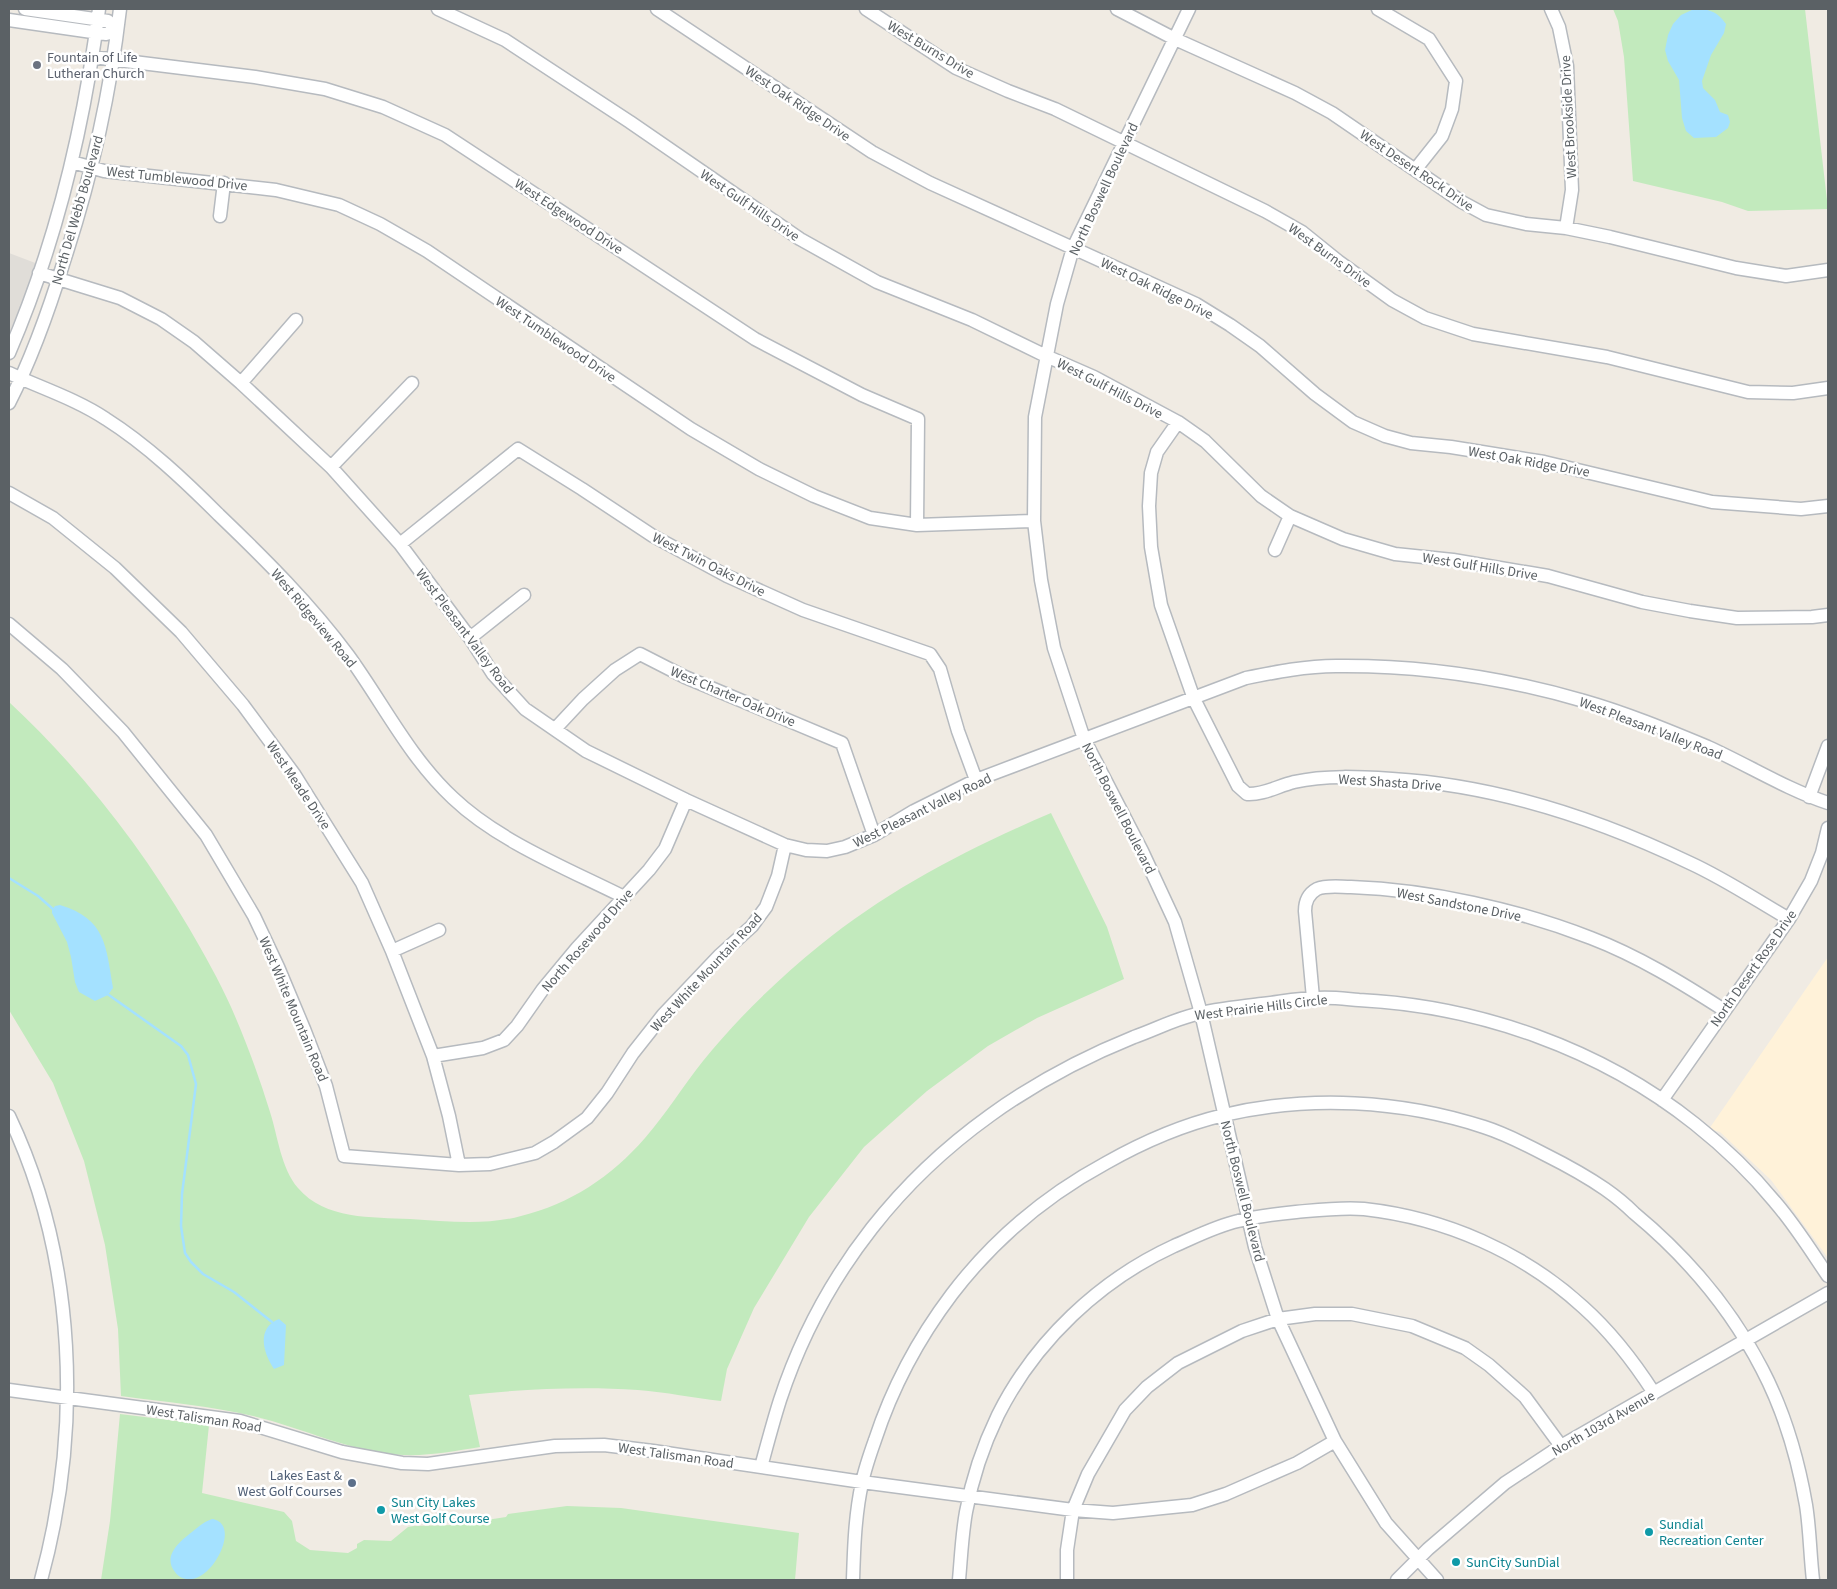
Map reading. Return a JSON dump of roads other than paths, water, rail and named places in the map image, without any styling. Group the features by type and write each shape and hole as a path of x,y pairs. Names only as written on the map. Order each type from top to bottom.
{"street":[{"path":"24,9 97,20 106,34 117,31"},
{"name":"North Del Webb Boulevard","path":"9,403 21,379 58,280 92,167 104,114 120,9"},
{"name":"West Gulf Hills Drive","path":"438,9 505,40 630,122 809,244 877,282 972,320 1094,377 1178,422 1205,441 1261,496 1290,516 1343,539 1395,554 1463,562 1548,576 1642,602 1690,611 1737,618 1828,615"},
{"name":"West Oak Ridge Drive","path":"657,9 872,152 930,183 1196,304 1260,346 1315,394 1353,422 1385,436 1411,443 1451,447 1544,462 1712,502 1801,509 1828,506"},
{"name":"West Burns Drive","path":"866,9 956,68 1008,92 1055,108 1265,211 1302,232 1392,300 1425,318 1473,334 1607,357 1748,392 1794,393 1828,388"},
{"name":"West Desert Rock Drive","path":"1117,9 1175,39 1295,93 1363,133 1462,202 1486,214 1526,224 1566,228 1651,246 1736,268 1786,276 1828,270"},
{"name":"North Boswell Boulevard","path":"1189,9 1073,248 1057,304 1035,417 1034,521 1041,580 1054,648 1084,739 1142,851 1174,922 1201,1013 1255,1247 1278,1319 1335,1441 1386,1523 1437,1580"},
{"path":"1378,9 1429,38 1456,82 1452,109 1442,136 1415,170"},
{"name":"West Brookside Drive","path":"1551,9 1559,27 1568,66 1572,190 1566,228"},
{"path":"9,20 97,20"},
{"name":"North Del Webb Boulevard","path":"9,353 22,324 40,273 72,162 93,57 97,20"},
{"name":"West Edgewood Drive","path":"93,57 255,77 325,88 383,107 445,135 755,339 862,396 918,419 917,525"},
{"name":"West Tumblewood Drive","path":"72,162 104,171 276,190 339,205 380,224 427,251 691,429 759,468 814,496 870,518 917,525 1034,521"},
{"path":"220,216 224,183"},
{"name":"West Pleasant Valley Road","path":"40,273 120,298 161,318 194,342 241,384 331,467 400,544 470,638 493,674 525,709 586,751 686,800 785,845 806,850 828,851 845,847 874,836 914,811 976,780 1246,678 1284,670 1335,666 1394,668 1495,680 1584,701 1629,716 1709,748 1809,796 1828,803"},
{"path":"241,384 296,320"},
{"name":"West Ridgeview Road","path":"9,373 41,386 105,418 188,485 260,554 301,599 348,655 422,765 453,798 497,833 624,897"},
{"path":"331,467 412,383"},
{"name":"West Shasta Drive","path":"1178,422 1157,452 1151,473 1151,547 1161,605 1194,699 1238,786 1247,794 1258,795 1295,782 1330,777 1394,779 1498,794 1587,820 1658,848 1720,878 1789,919"},
{"name":"West Twin Oaks Drive","path":"400,544 518,449 653,536 727,576 804,610 930,654 940,669 958,731 976,780"},
{"name":"West Meade Drive","path":"9,493 53,518 115,568 181,632 243,705 294,774 362,883 392,951 433,1056 449,1116 459,1165"},
{"path":"1275,550 1290,516"},
{"path":"470,638 524,595"},
{"name":"West White Mountain Road","path":"9,624 62,669 123,732 206,835 254,916 278,967 326,1086 344,1156 459,1165 490,1164 534,1153 554,1142 587,1118 663,1015 720,955 752,926 766,907 775,884 785,845"},
{"name":"West Charter Oak Drive","path":"554,729 615,670 640,654 685,677 842,743 874,836"},
{"path":"1809,796 1828,746"},
{"name":"North Rosewood Drive","path":"433,1056 483,1048 504,1040 577,948 665,849 686,800"},
{"name":"North Desert Rose Drive","path":"1662,1100 1789,919 1811,880 1822,853 1828,828"},
{"name":"West Sandstone Drive","path":"1314,998 1305,912 1306,902 1312,893 1321,888 1360,888 1390,890 1502,910 1592,938 1630,956 1696,992 1724,1010"},
{"path":"392,951 439,930"},
{"name":"West Prairie Hills Circle","path":"761,1467 781,1398 801,1347 822,1305 847,1263 872,1228 923,1171 970,1129 1002,1106 1069,1066 1125,1041 1201,1013 1314,998 1388,1001 1476,1017 1548,1040 1623,1076 1662,1100 1697,1125 1772,1198 1828,1276"},
{"path":"853,1580 854,1535 862,1482 884,1414 903,1370 929,1324 971,1269 1003,1236 1037,1207 1080,1177 1169,1132 1224,1115 1294,1104 1361,1103 1427,1112 1487,1128 1521,1142 1570,1167 1609,1191 1650,1225 1684,1259 1718,1299 1746,1340 1768,1380 1798,1467 1806,1508 1812,1580"},
{"path":"9,1116 30,1170 47,1224 57,1274 65,1335 68,1398 60,1487 52,1538 40,1580"},
{"path":"959,1580 965,1515 982,1453 999,1414 1018,1380 1040,1352 1072,1316 1094,1296 1125,1273 1156,1254 1248,1218 1261,1215 1319,1210 1362,1209 1413,1218 1461,1232 1511,1255 1558,1285 1584,1307 1616,1341 1654,1394"},
{"name":"North 103rd Avenue","path":"1397,1580 1418,1559 1505,1483 1562,1446 1828,1293"},
{"path":"1067,1580 1067,1550 1073,1510 1088,1474 1125,1410 1147,1387 1178,1363 1242,1332 1278,1319 1315,1314 1352,1314 1412,1326 1464,1348 1489,1365 1526,1397 1562,1446"},
{"name":"West Talisman Road","path":"9,1390 240,1421 342,1452 402,1463 428,1464 555,1446 604,1445 653,1450 862,1482 1073,1510 1113,1513 1192,1505 1226,1494 1297,1463 1335,1441"}],"water":[{"path":"1694,9 1712,12 1719,16 1726,24 1724,33 1711,55 1702,81 1703,88 1715,100 1720,112 1728,115 1730,122 1728,128 1716,137 1694,138 1686,131 1682,118 1679,80 1668,61 1665,50 1668,35 1673,24 1681,15"},
{"path":"60,905 87,918 101,936 108,959 113,988 108,995 95,1001 79,992 75,982 67,942 52,913 55,906"},
{"path":"279,1319 286,1325 284,1365 274,1369 267,1356 264,1335 267,1328"},
{"path":"212,1519 220,1523 224,1530 222,1550 209,1569 201,1576 185,1579 177,1574 172,1566 170,1560 174,1549 197,1528"}],"waterway":[{"path":"9,878 38,896 54,910"},
{"path":"106,993 181,1046 188,1055 196,1084 182,1194 181,1226 185,1253 203,1274 234,1292 272,1322"}],"place":[{"name":"Fountain of Life Lutheran Church","path":"37,65"},
{"name":"Lakes East & West Golf Courses","path":"352,1483"},
{"name":"Sun City Lakes West Golf Course","path":"381,1510"},
{"name":"Sundial Recreation Center","path":"1649,1532"},
{"name":"SunCity SunDial","path":"1456,1562"}]}
